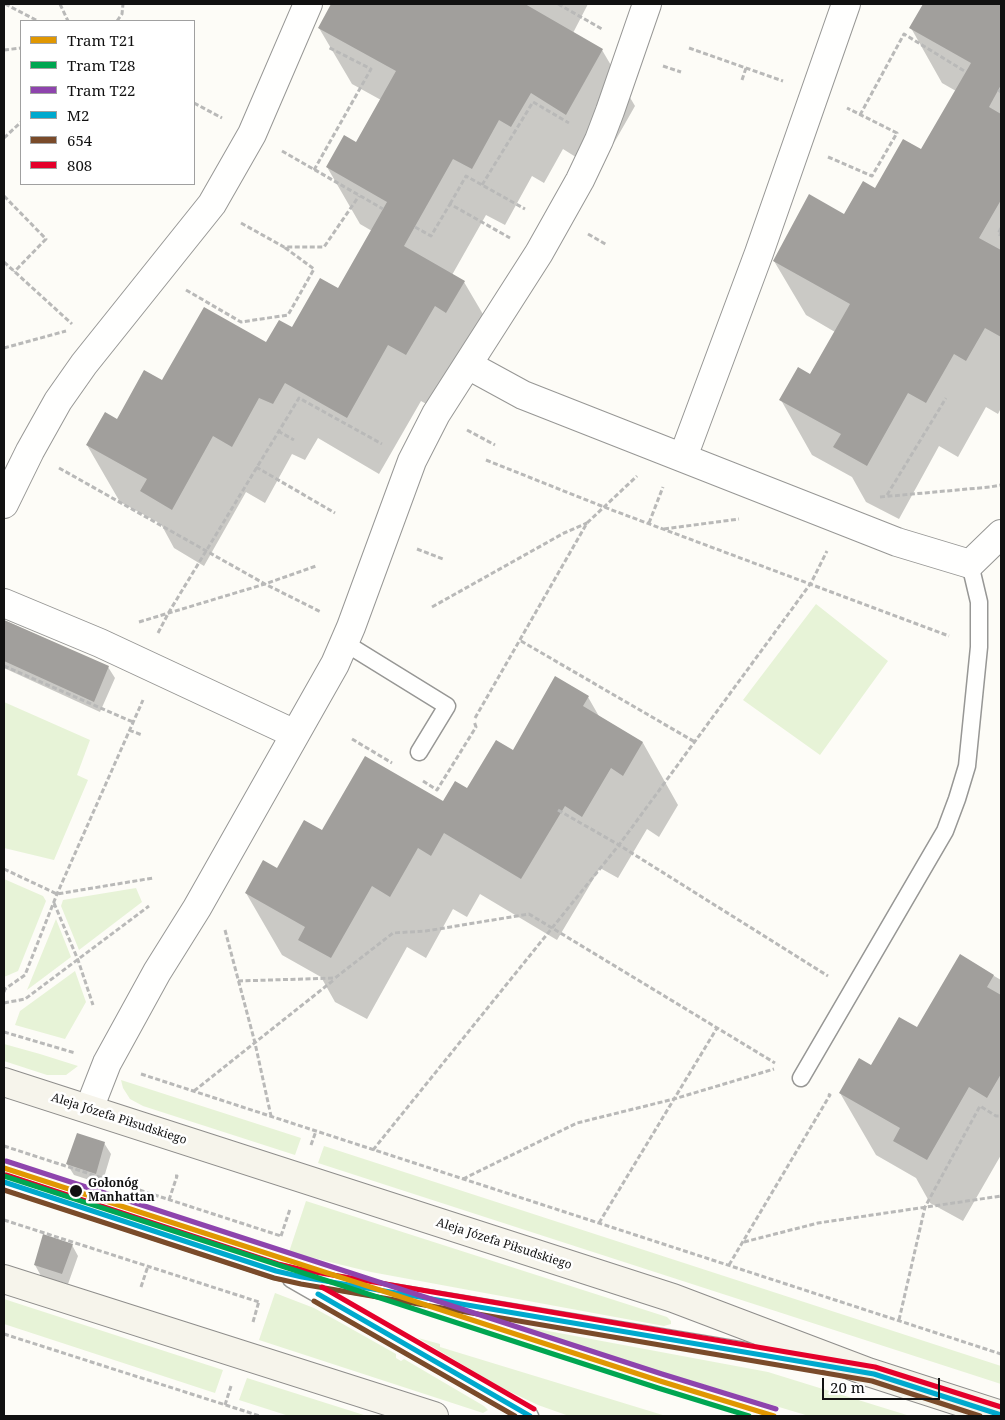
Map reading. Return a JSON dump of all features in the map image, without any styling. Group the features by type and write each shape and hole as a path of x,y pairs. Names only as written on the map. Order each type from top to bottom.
{"street":[{"path":"4,504 30,451 58,401 84,364 212,204 252,134 308,4"},
{"path":"89,1109 107,1063 157,972 196,908 329,675 348,635 412,461 436,414 539,253 580,180 599,140 647,4"},
{"path":"683,457 759,253 846,4"},
{"path":"468,365 523,395 897,542 970,564 1001,534"},
{"path":"4,602 100,643 295,734"},
{"name":"Aleja Józefa Piłsudskiego","path":"4,1082 673,1298 874,1374 1001,1415"},
{"path":"4,1279 434,1416"}],"lane":[{"path":"800,1078 945,831 967,766 979,647 979,602 970,564"},
{"path":"348,635 447,706 419,752"},
{"path":"4,1182 276,1271 302,1277 874,1374"},
{"path":"276,1271 530,1416"}],"path":[{"path":"5,4 36,20"},
{"path":"60,4 68,20"},
{"path":"118,20 122,14 123,4"},
{"path":"558,4 633,46"},
{"path":"297,30 371,69 314,170"},
{"path":"860,115 904,34 966,72"},
{"path":"4,50 20,48"},
{"path":"742,80 746,68"},
{"path":"482,185 533,102 599,140"},
{"path":"195,104 383,209"},
{"path":"4,138 20,123"},
{"path":"415,227 431,236 466,176 555,226"},
{"path":"4,196 46,239 14,272"},
{"path":"284,247 324,247 359,196"},
{"path":"160,270 179,286 241,322 288,315 314,269 284,247 212,204"},
{"path":"450,204 539,253"},
{"path":"1001,228 998,234 1001,236"},
{"path":"4,262 76,328"},
{"path":"4,348 76,328 98,330 107,335"},
{"path":"4,992 4,989 25,975 57,894 133,722 169,612 298,398 412,461"},
{"path":"887,496 946,398"},
{"path":"278,431 294,440"},
{"path":"30,451 265,584 348,635"},
{"path":"486,460 604,507 956,639"},
{"path":"256,467 335,513"},
{"path":"447,706 474,721 587,523 638,475"},
{"path":"878,498 990,488 1001,485"},
{"path":"663,529 740,518"},
{"path":"432,607 564,532 587,523"},
{"path":"373,1150 619,844 810,583 831,544"},
{"path":"100,643 102,634 265,584 316,566"},
{"path":"521,641 695,742"},
{"path":"4,666 133,722"},
{"path":"129,730 142,736"},
{"path":"558,810 619,844 788,949 852,992"},
{"path":"4,869 57,894 153,878"},
{"path":"54,902 78,960 93,1005"},
{"path":"4,1003 25,999 149,906"},
{"path":"194,1091 393,932 426,931 529,914 751,1049"},
{"path":"223,923 255,1043 271,1116"},
{"path":"238,981 335,978"},
{"path":"599,1223 716,1028"},
{"path":"4,1032 78,1054"},
{"path":"463,1179 577,1123 674,1099 782,1067"},
{"path":"139,1073 1001,1354"},
{"path":"729,1265 830,1095 800,1078"},
{"path":"899,1320 925,1208 980,1106 996,1116 1001,1116"},
{"path":"4,1146 281,1236"},
{"path":"169,1173 177,1176 169,1200"},
{"path":"743,1242 818,1223 1001,1196"},
{"path":"279,1242 291,1204"},
{"path":"4,1220 259,1302"},
{"path":"140,1289 148,1266"},
{"path":"250,1329 261,1295"},
{"path":"4,1334 260,1416"}],"green space":[{"path":"816,604 888,661 820,755 743,700"},
{"path":"4,702 90,740 77,775 88,780 54,860 4,848"},
{"path":"4,879 43,896 46,901 18,971 4,977"},
{"path":"136,888 142,902 79,950 61,906 63,900"},
{"path":"56,919 71,957 27,990"},
{"path":"75,971 86,1002 65,1039 15,1025 20,1011"},
{"path":"4,1044 78,1066 66,1075 47,1075 4,1061"},
{"path":"121,1080 301,1138 295,1155 143,1106 130,1099 123,1088"},
{"path":"324,1146 1001,1366 1001,1384 318,1163"},
{"path":"306,1201 667,1317 671,1324 664,1326 371,1272 289,1252"},
{"path":"275,1293 314,1308 396,1354 396,1358 401,1361 404,1359 488,1410 483,1413 259,1340"},
{"path":"4,1299 223,1370 215,1393 4,1324"},
{"path":"500,1322 768,1372 910,1416 809,1416 662,1372 536,1331 535,1333"},
{"path":"418,1338 440,1344 440,1347 666,1416 569,1416 538,1405 500,1387"},
{"path":"247,1378 367,1416 289,1416 239,1400"}],"building":[{"path":"331,4 525,4 603,49 566,115 531,93 511,127 499,120 472,169 453,159 404,246 465,281 446,313 435,306 406,355 388,345 347,418 285,383 273,404 259,398 232,447 213,436 172,510 140,491 147,479 86,445 105,412 117,419 144,370 162,380 204,307 266,342 279,320 292,327 320,278 338,288 387,202 326,167 344,135 356,142 396,71 318,28"},
{"path":"923,4 1001,4 1001,85 989,107 1001,114 1001,200 979,238 1001,250 1001,337 985,328 966,361 954,354 926,403 908,393 867,466 833,447 841,434 779,400 798,367 810,374 850,304 773,261 809,194 844,214 863,181 875,188 903,139 921,149 971,63 909,28"},
{"path":"4,620 109,666 94,702 4,661"},
{"path":"555,676 589,696 583,706 643,742 623,776 611,768 582,817 565,806 521,879 444,833 431,856 418,848 390,897 372,886 331,958 298,940 305,927 245,893 263,860 277,868 304,820 322,830 365,756 443,801 455,781 467,788 496,740 513,750"},
{"path":"960,954 994,975 987,987 1001,995 1001,1074 987,1098 969,1087 927,1160 893,1141 900,1128 839,1093 859,1058 871,1065 899,1017 917,1027"},
{"path":"77,1133 105,1142 96,1174 66,1164"},
{"path":"43,1234 73,1244 62,1274 34,1265"}],"tram line":[{"name":"T22","path":"6,1161 662,1374 776,1409"},
{"name":"T21","path":"4,1168 660,1381 774,1416"},
{"name":"T28","path":"4,1176 749,1416"}],"transit line":[{"name":"808","path":"6,1175 278,1264 303,1270 875,1367 1001,1407"},
{"name":"M2","path":"4,1182 276,1271 874,1374 1001,1415"},
{"name":"654","path":"4,1190 274,1278 872,1381 980,1416"},
{"name":"808","path":"322,1287 534,1409"},
{"name":"M2","path":"318,1294 530,1416"},
{"name":"654","path":"314,1301 515,1416"}],"place":[{"name":"Gołonóg Manhattan","path":"76,1191"}]}
